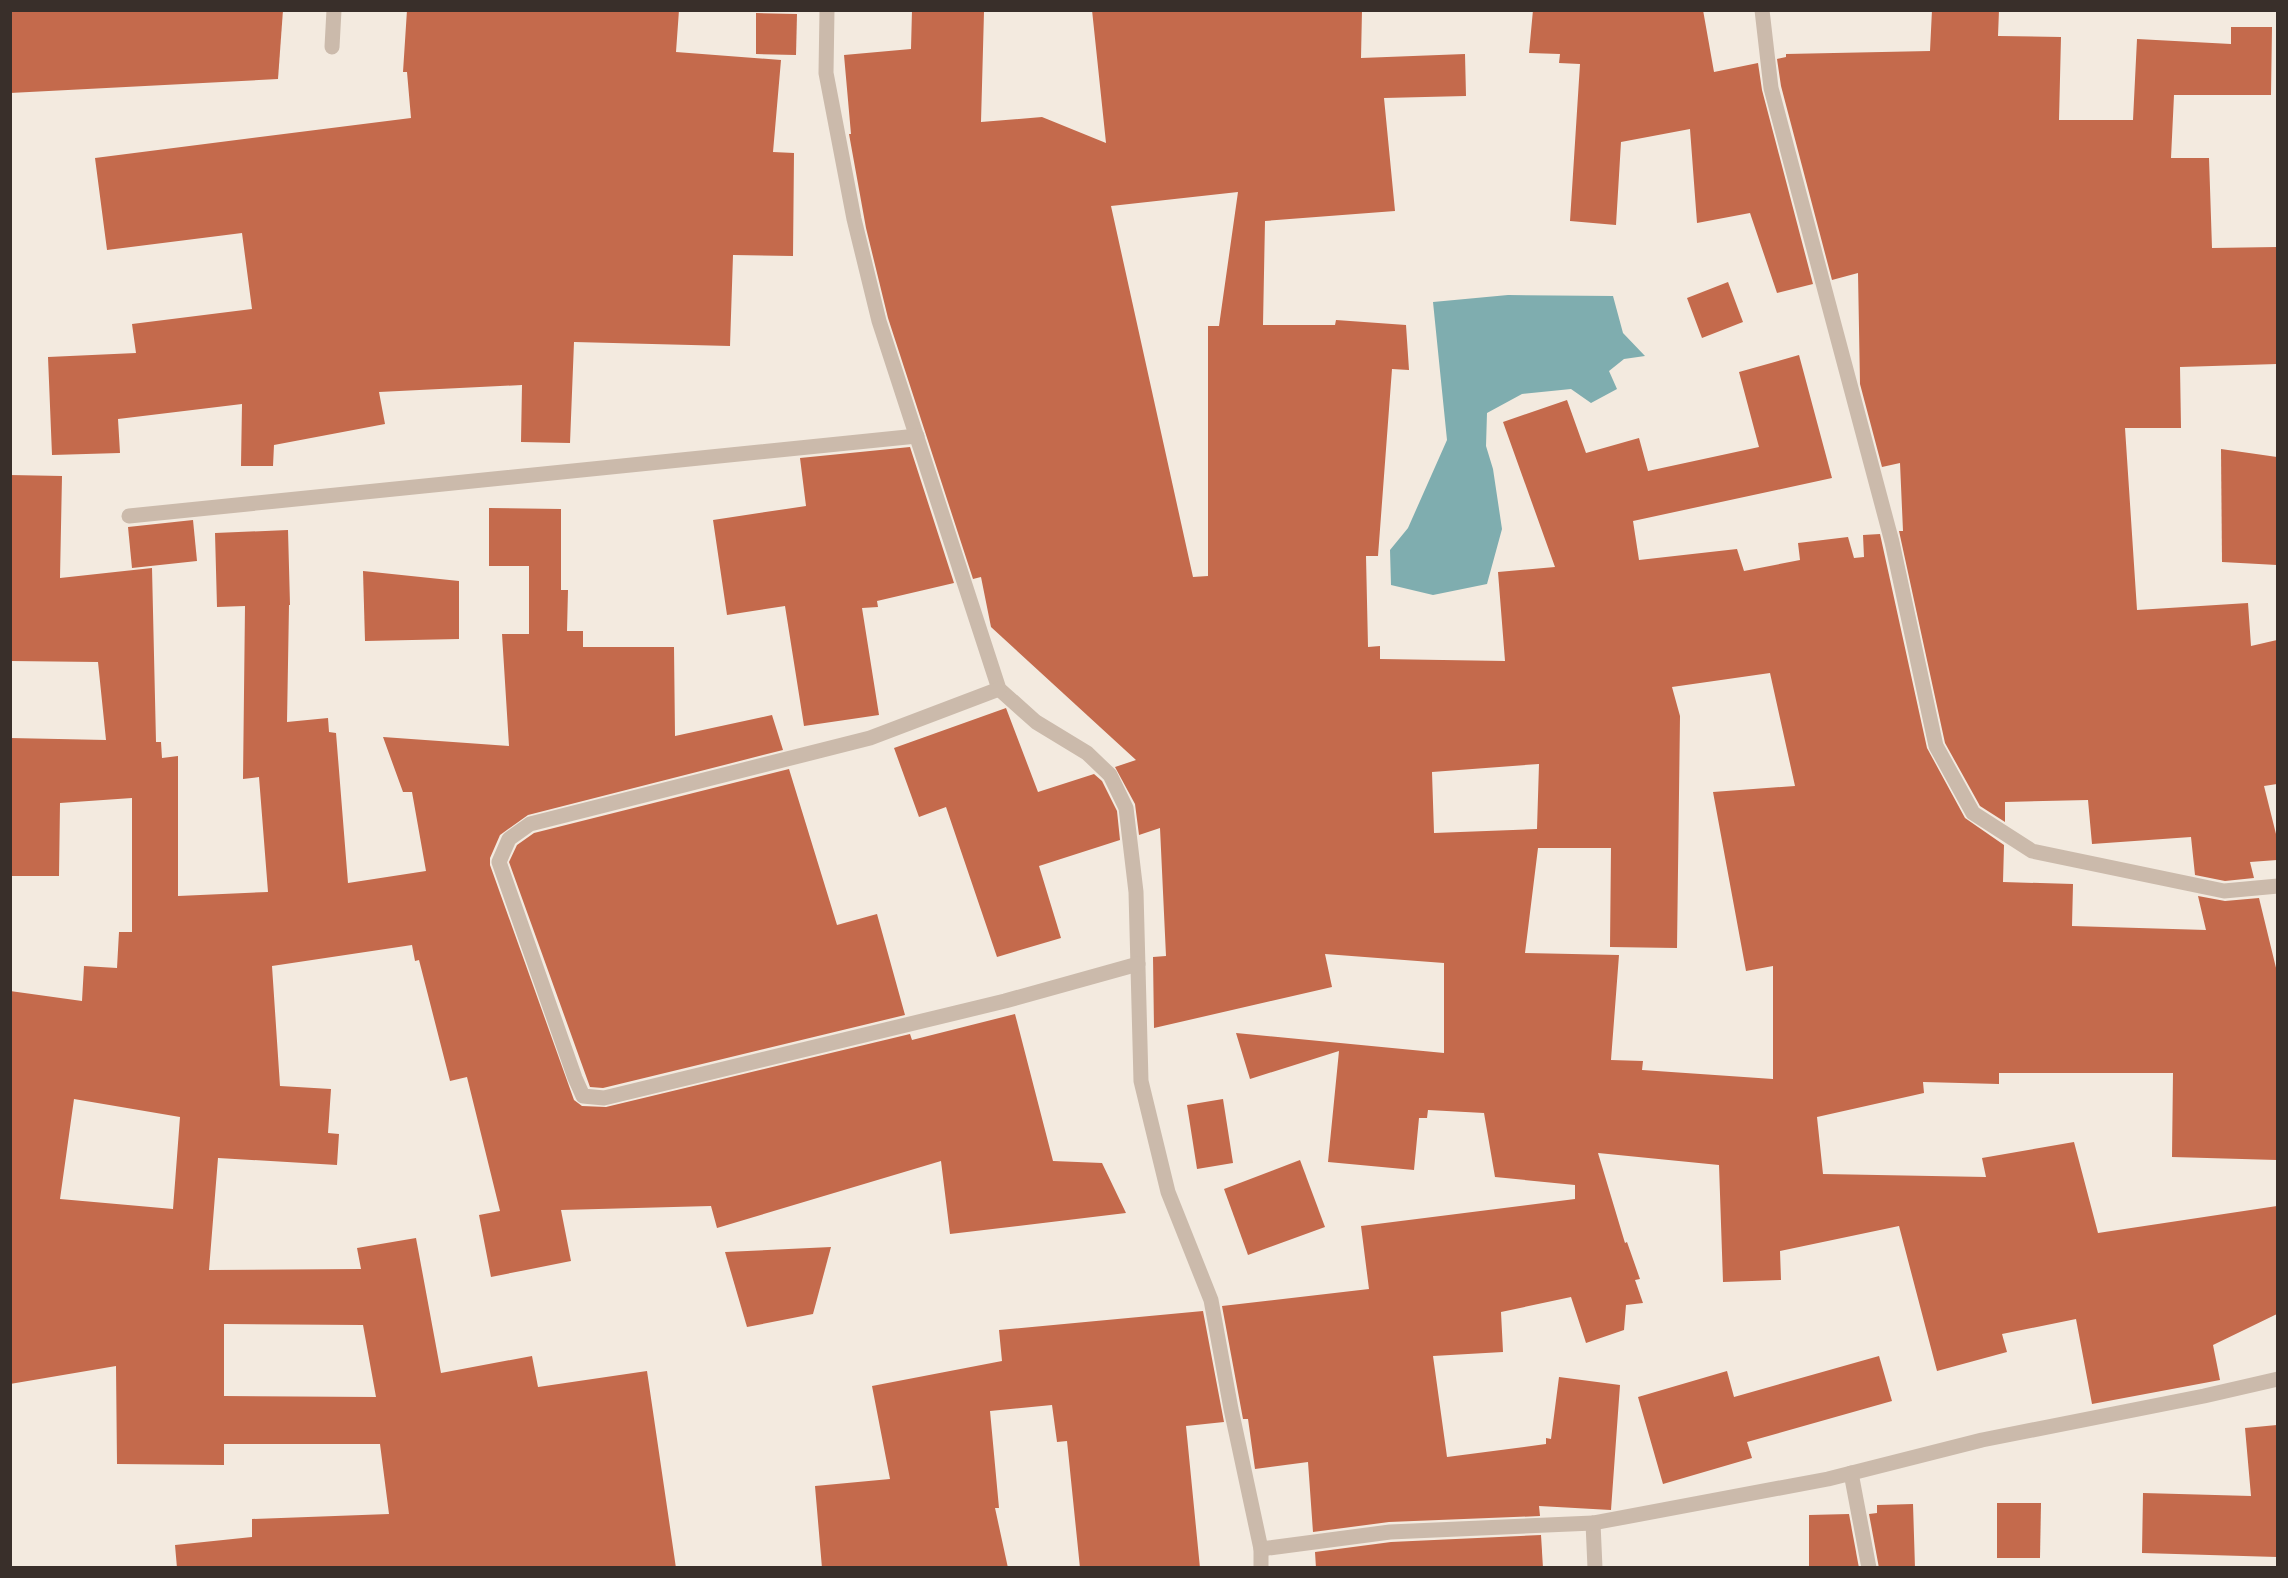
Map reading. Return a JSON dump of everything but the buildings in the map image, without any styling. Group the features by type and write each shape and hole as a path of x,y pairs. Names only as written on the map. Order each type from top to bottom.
{"street":[{"path":"332,47 334,10"},
{"path":"827,10 826,73 854,219 879,321 999,689 1036,722 1087,753 1110,775 1126,808 1136,892 1141,1081 1168,1192 1211,1300 1231,1409 1261,1549 1262,1568"},
{"path":"1761,10 1771,88 1892,542 1936,746 1972,813 2032,851 2224,891 2277,886"},
{"path":"129,516 917,436"},
{"path":"999,689 870,738 530,824 509,839 499,862 574,1078 583,1096 604,1098 1005,1001 1138,964"},
{"path":"1261,1549 1390,1532 1526,1524 1593,1523 1851,1473 1982,1440 2204,1396 2277,1379"},
{"path":"1851,1473 1869,1568"},
{"path":"1593,1523 1594,1568"}],"water":[{"path":"1508,295 1613,296 1623,333 1645,356 1624,359 1609,371 1617,389 1591,403 1571,389 1522,394 1487,413 1486,446 1493,469 1502,529 1487,584 1433,595 1391,585 1390,550 1408,528 1447,440 1433,302"}]}
